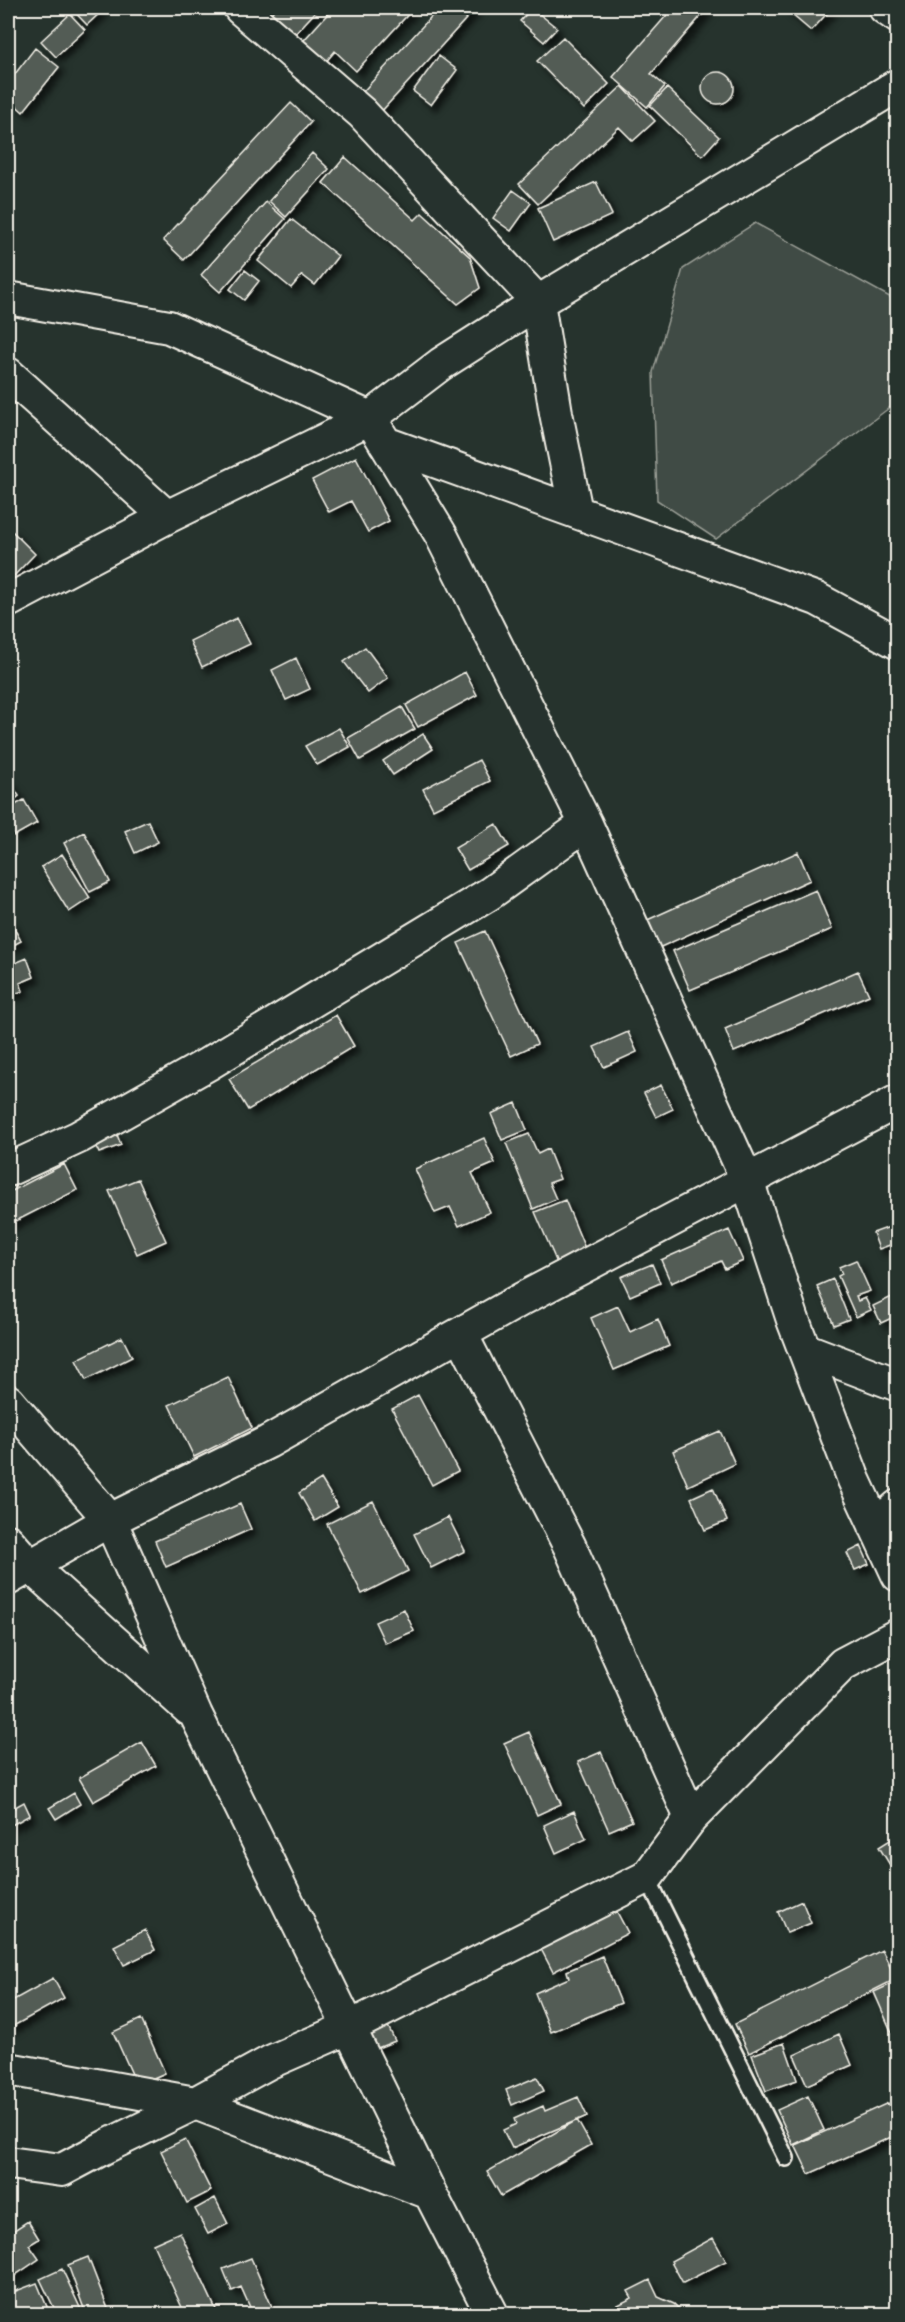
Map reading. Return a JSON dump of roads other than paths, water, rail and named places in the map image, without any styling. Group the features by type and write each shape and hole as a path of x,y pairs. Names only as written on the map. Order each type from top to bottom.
{"street":[{"path":"240,8 362,113 538,302 556,413 576,512"},
{"path":"885,8 897,17"},
{"path":"8,601 166,517 378,431 441,364 538,302 897,86"},
{"path":"8,298 169,327 378,431 576,512 817,599 897,644"},
{"path":"8,374 166,517"},
{"path":"378,431 441,535 586,824 747,1180 804,1349 854,1480 886,1516 897,1575"},
{"path":"8,1170 79,1137 208,1064 489,894 586,824"},
{"path":"19,1572 110,1520 268,1442 522,1299 897,1101"},
{"path":"461,1334 570,1547 691,1818"},
{"path":"804,1349 897,1385"},
{"path":"8,1401 110,1520 196,1715 430,2193 492,2314"},
{"path":"8,1541 19,1572 196,1715"},
{"path":"8,2163 63,2170 107,2145 195,2103 270,2062 350,2027 647,1877 691,1818 843,1664 897,1635"},
{"path":"8,2069 195,2103 430,2193"}],"lane":[{"path":"647,1877 786,2158"}]}
